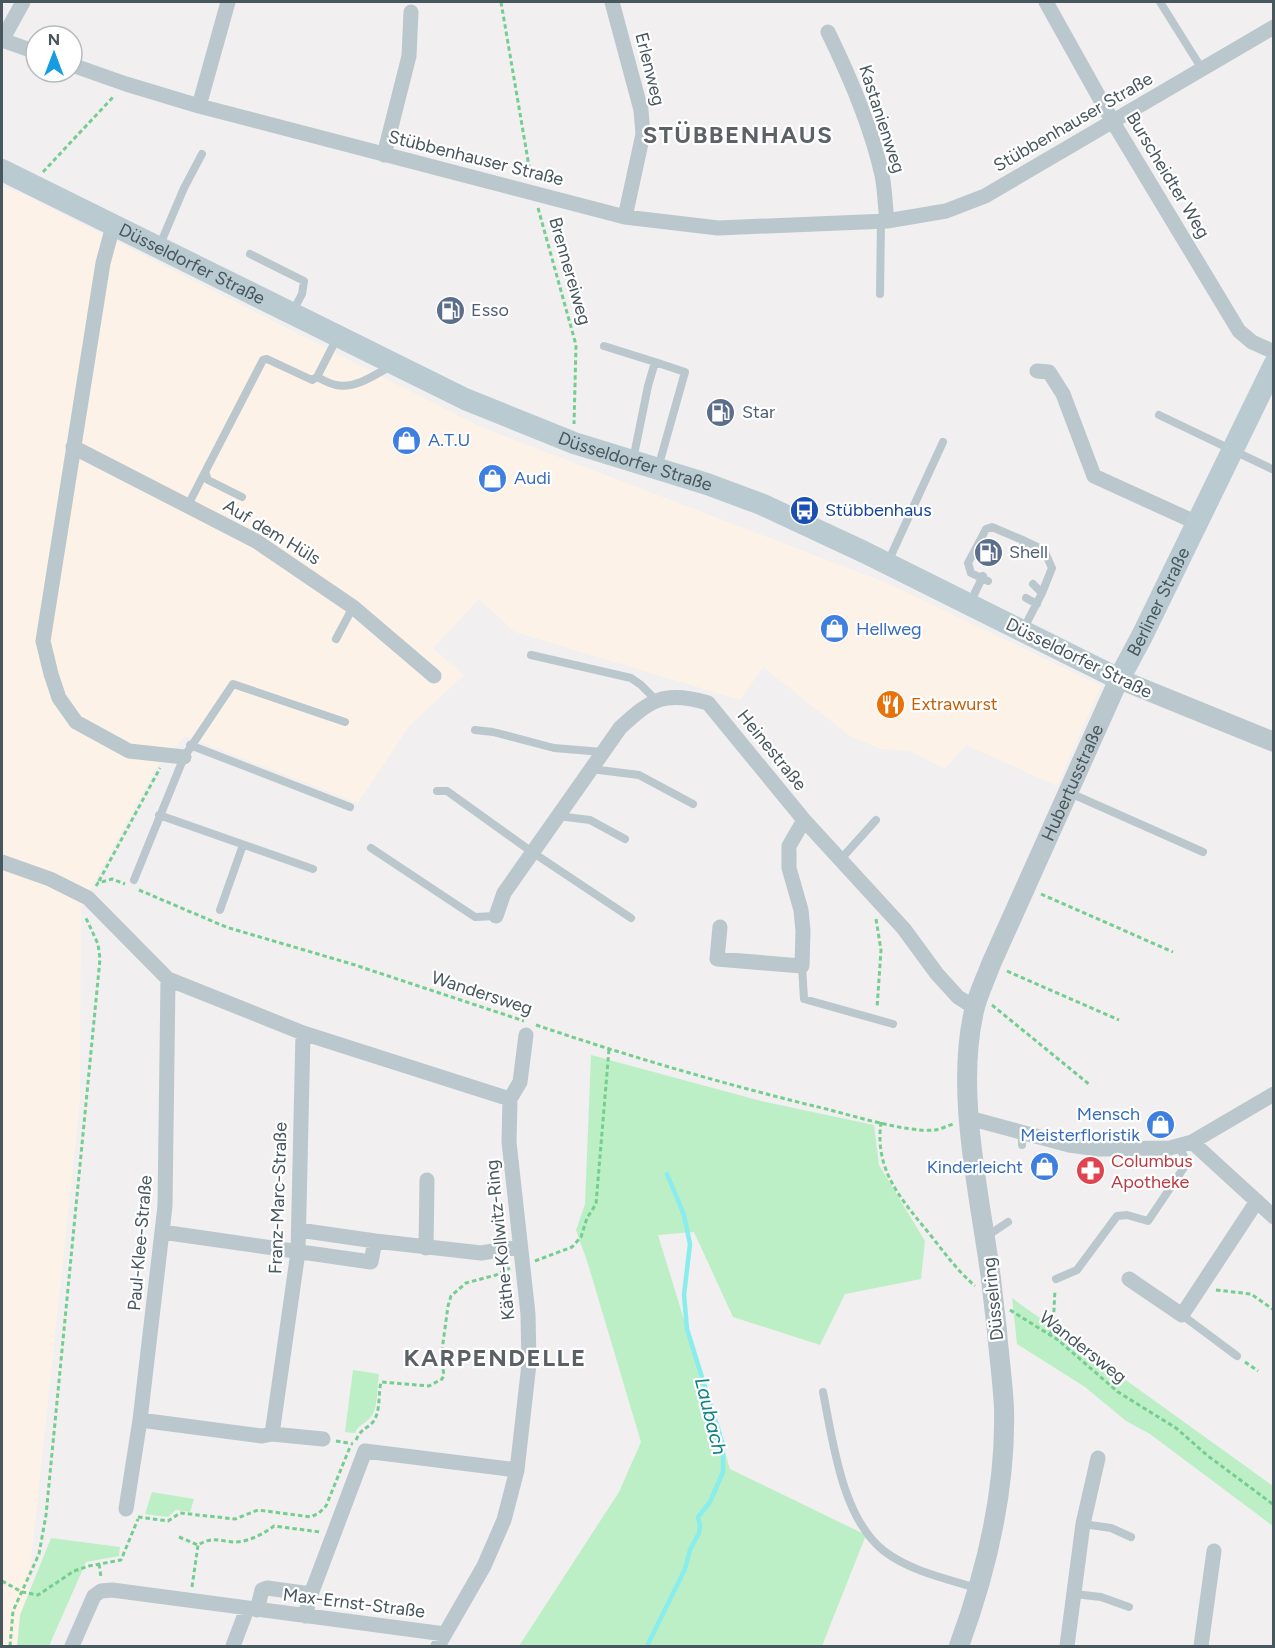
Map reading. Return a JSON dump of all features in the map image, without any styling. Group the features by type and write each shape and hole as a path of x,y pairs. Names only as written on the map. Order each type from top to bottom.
{"main road":[{"name":"Düsseldorfer Straße","path":"2,170 465,399 574,443 707,484 761,504 887,563 1119,679"},
{"name":"Berliner Straße","path":"1119,679 1274,365"}],"street":[{"path":"23,2 2,40 24,48"},
{"path":"200,106 228,2"},
{"name":"Erlenweg","path":"612,2 641,110 644,134 625,217"},
{"name":"Burscheidter Weg","path":"1046,2 1113,122 1239,331 1252,342 1274,352"},
{"path":"384,155 409,56 411,12"},
{"name":"Stübbenhauser Straße","path":"84,69 200,106 625,217 718,228 884,221 946,211 985,196 1274,27"},
{"name":"Kastanienweg","path":"828,33 847,69 882,175 884,221"},
{"path":"114,226 103,263 43,641 59,698 76,722 129,751 152,754 187,751"},
{"path":"1037,372 1049,372 1063,394 1094,476 1197,523"},
{"name":"Auf dem Hüls","path":"73,447 256,540 353,607 434,676"},
{"name":"Düsseldorfer Straße","path":"1119,679 1148,693 1274,742"},
{"name":"Hubertusstraße","path":"977,1001 1025,887 1119,679"},
{"name":"Heinestraße","path":"496,916 504,893 620,728 643,707 657,701 667,697 693,698 708,703 804,820 904,929 937,974 958,997 977,1001"},
{"path":"720,927 717,959 802,966 801,910 789,867 789,846 804,820"},
{"path":"2,862 50,879 88,898 168,979 303,1033 510,1099"},
{"name":"Paul-Klee-Straße","path":"132,1513 140,1420 165,1206 168,979"},
{"name":"Düsselring","path":"959,1647 989,1552 998,1503 1004,1409 997,1332 984,1284 986,1237 969,1118 967,1076 969,1043 977,1001"},
{"name":"Käthe-Kollwitz-Ring","path":"441,1640 484,1566 504,1520 517,1470 529,1364 528,1314 509,1142 510,1099 520,1082 529,1027"},
{"name":"Franz-Marc-Straße","path":"272,1434 298,1252 303,1033"},
{"path":"969,1118 1022,1139 1099,1149 1162,1149 1185,1144 1274,1094"},
{"path":"1185,1144 1274,1216"},
{"path":"426,1248 427,1180"},
{"path":"1129,1279 1182,1315 1257,1201"},
{"path":"299,1230 426,1248 521,1256"},
{"path":"162,1232 372,1262 375,1241"},
{"path":"140,1420 262,1436 272,1434 323,1439"},
{"path":"305,1616 334,1534 359,1447 517,1470"},
{"path":"1067,1647 1083,1524 1098,1458"},
{"path":"1201,1647 1214,1551"},
{"name":"Max-Ernst-Straße","path":"252,1610 262,1590 267,1588 311,1594"},
{"name":"Max-Ernst-Straße","path":"72,1647 94,1596 101,1590 305,1616 441,1640"},
{"path":"233,1647 252,1610"}],"lane":[{"path":"1160,2 1202,69"},
{"path":"159,248 184,188 202,154"},
{"path":"880,294 884,221"},
{"path":"250,254 304,281 302,294 293,313"},
{"path":"188,505 263,360 267,359 312,380 317,377 339,336"},
{"path":"604,346 685,372 658,469"},
{"path":"632,462 655,362"},
{"path":"317,377 336,385 351,385 373,377 395,363"},
{"path":"1159,415 1274,470"},
{"path":"887,563 943,442"},
{"path":"205,472 208,480 242,497"},
{"path":"969,604 984,577 971,573 968,563 986,529 992,527 998,529 1024,543 1044,550 1052,568 1023,631"},
{"path":"1033,584 1042,593"},
{"path":"1026,598 1036,604"},
{"path":"336,639 353,607"},
{"path":"531,655 631,678 657,701"},
{"path":"134,880 187,751 233,684 345,722"},
{"path":"475,730 493,732 554,748 603,752"},
{"path":"187,751 350,807"},
{"path":"591,769 639,775 693,804"},
{"path":"438,791 447,791 532,852 631,918"},
{"path":"1069,792 1203,852"},
{"path":"159,815 314,869"},
{"path":"558,816 590,820 625,839"},
{"path":"840,860 876,820"},
{"path":"220,910 243,844"},
{"name":"Heinestraße","path":"370,848 475,917 496,916"},
{"path":"802,966 804,999 893,1024"},
{"path":"1056,1279 1077,1270 1117,1216 1127,1215 1148,1221 1186,1163 1185,1144"},
{"path":"986,1237 1008,1222"},
{"path":"1182,1315 1237,1356"},
{"path":"823,1392 840,1470 853,1510 870,1539 900,1561 979,1589"},
{"path":"1083,1524 1111,1528 1131,1537"},
{"path":"1074,1594 1101,1597 1129,1607"}],"path":[{"name":"Brennereiweg","path":"501,2 533,192 576,345 574,443"},
{"path":"39,175 126,84"},
{"path":"10,1647 13,1611 39,1554 44,1534 100,959 98,944 84,912 88,898 160,769 152,754"},
{"name":"Wandersweg","path":"98,883 112,879 226,927 355,965 529,1027 724,1083 918,1129 936,1130 969,1118"},
{"path":"1025,887 1173,952"},
{"path":"873,897 881,950 876,1019"},
{"path":"992,964 1119,1020"},
{"path":"977,1001 1090,1085"},
{"path":"359,1447 361,1430 373,1421 378,1410 381,1382 429,1386 437,1384 442,1379 444,1375 441,1358 451,1296 466,1283 496,1275 512,1267 521,1256 572,1247 580,1237 587,1218 596,1204 609,1050"},
{"path":"881,1122 880,1154 900,1199 959,1272 984,1284"},
{"path":"1049,1334 1053,1328 1056,1279"},
{"path":"1199,1289 1251,1294 1274,1310"},
{"name":"Wandersweg","path":"1005,1306 1049,1334 1118,1392 1176,1428 1274,1505"},
{"path":"1237,1356 1258,1371"},
{"path":"323,1439 359,1447"},
{"path":"2,1581 22,1592 38,1595 74,1571 121,1560 132,1513 168,1521 180,1513 235,1519 258,1510 311,1517 319,1514 326,1506 348,1449 359,1447"},
{"path":"192,1590 198,1545 209,1538 236,1542 262,1535 274,1526 334,1534"},
{"path":"178,1538 198,1545"}],"shaded area":[{"path":"2,186 23,194 483,428 887,583 1101,686 1057,786 966,745 945,769 910,751 880,749 850,736 763,667 740,700 515,632 479,599 433,648 464,675 410,725 358,803 185,736 156,768 81,907 80,1101 22,1646 2,1646"}],"green space":[{"path":"591,1055 761,1101 874,1125 879,1165 925,1241 921,1279 845,1294 820,1345 733,1317 694,1232 658,1235 730,1469 866,1535 822,1646 519,1646 619,1492 641,1442 576,1230 585,1204"},
{"path":"1012,1298 1273,1486 1273,1526 1150,1434 1126,1421 1085,1387 1017,1344"},
{"path":"353,1370 379,1374 374,1412 355,1433 345,1432"},
{"path":"152,1492 194,1499 190,1512 176,1510 168,1517 145,1514"},
{"path":"51,1538 120,1547 119,1556 86,1562 49,1646 17,1646 20,1615"}],"waterway":[{"name":"Laubach","path":"647,1646 685,1569 690,1550 699,1533 698,1517 710,1502 723,1472 723,1445 687,1329 684,1295 690,1244 684,1215 667,1174"}],"place":[{"name":"Esso","path":"450,310"},
{"name":"Star","path":"721,412"},
{"name":"A.T.U","path":"407,440"},
{"name":"Audi","path":"493,478"},
{"name":"Stübbenhaus","path":"804,510"},
{"name":"Shell","path":"988,552"},
{"name":"Hellweg","path":"835,629"},
{"name":"Extrawurst","path":"890,704"},
{"name":"Mensch Meisterfloristik","path":"1161,1124"},
{"name":"Kinderleicht","path":"1044,1167"},
{"name":"Columbus Apotheke","path":"1090,1171"}],"district":[{"name":"STÜBBENHAUS","path":"738,135"},
{"name":"KARPENDELLE","path":"495,1358"}]}
